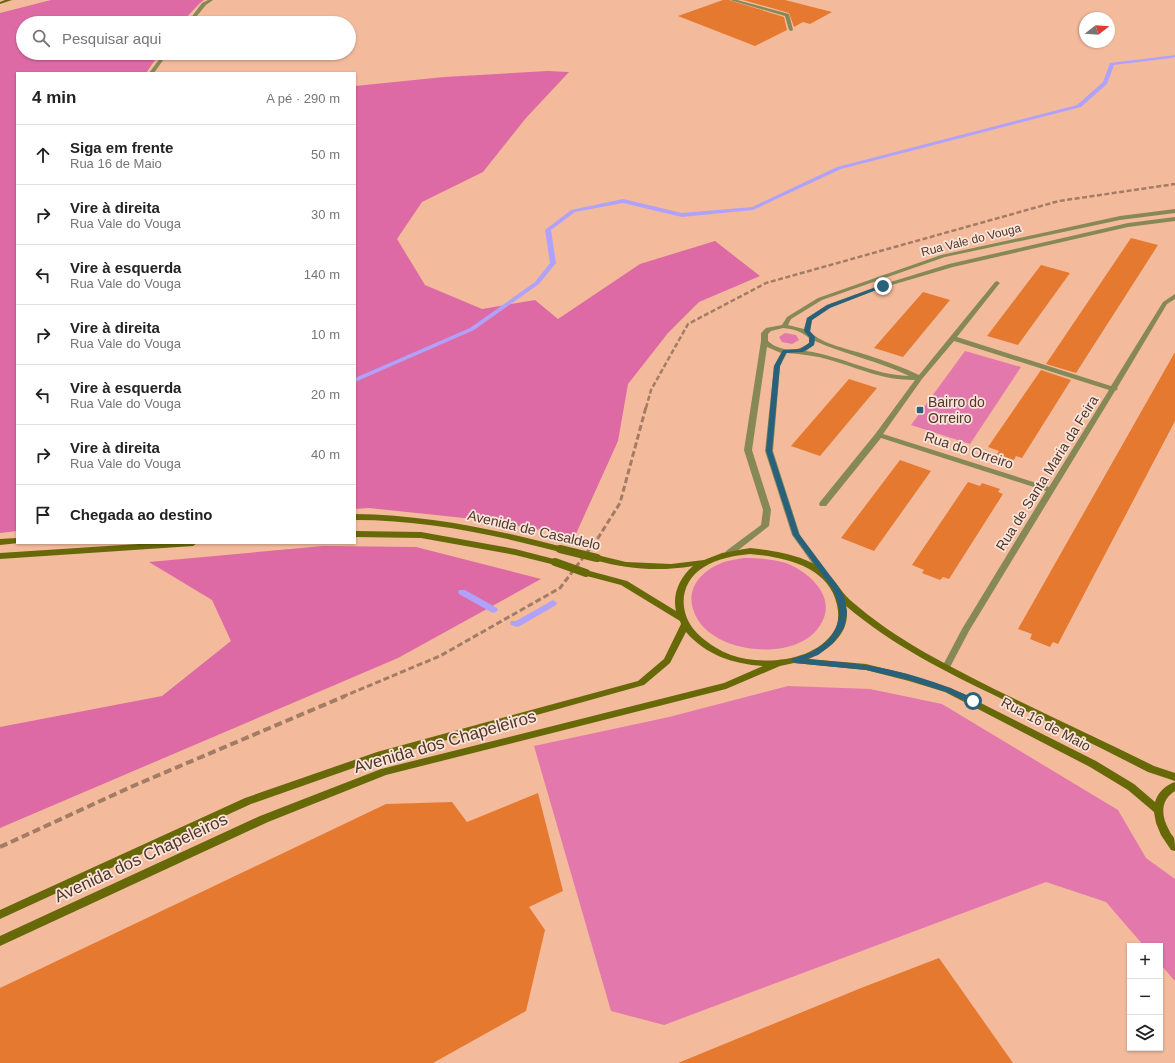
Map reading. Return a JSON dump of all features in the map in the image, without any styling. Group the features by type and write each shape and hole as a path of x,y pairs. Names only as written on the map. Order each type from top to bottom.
{"street":[{"path":"0,3 10,0"},
{"path":"195,16 204,4 211,0"},
{"path":"732,0 787,15 791,30"},
{"path":"152,72 161,60"},
{"name":"Rua Vale do Vouga","path":"765,340 764,336 770,329 784,326 789,318 820,299 943,256 1120,218 1175,211"},
{"name":"Rua Vale do Vouga","path":"807,331 809,319 829,306 883,286 951,265 1128,225 1175,219"},
{"path":"823,504 879,435 920,378 997,283"},
{"name":"Rua de Santa Maria da Feira","path":"946,667 965,631 1114,389 1165,303 1175,296"},
{"path":"784,326 797,327 807,331 812,337 830,346 899,367 920,378"},
{"path":"796,352 810,346 813,340 812,337"},
{"path":"952,338 1114,389"},
{"path":"765,340 774,348 784,351 824,356 891,376 920,378"},
{"path":"729,553 764,526 767,510 748,450 765,340"},
{"path":"784,351 777,366 769,451 796,535 827,578"},
{"name":"Rua do Orreiro","path":"879,435 1051,490"},
{"name":"Avenida de Casaldelo","path":"356,517 436,522 498,534 626,565 671,567 706,562"},
{"name":"Avenida de Casaldelo","path":"356,534 421,535 515,552 555,562 586,573 624,583 683,622"},
{"path":"0,542 16,541"},
{"path":"0,556 178,544"},
{"path":"750,551 772,552 793,558 812,566 827,578 835,586 840,596 843,612 841,628 831,642 815,653 795,660 778,663 750,662 723,655 701,642 683,622 678,606 679,593 684,581 693,570 706,562 729,553 750,551"},
{"name":"Rua 16 de Maio","path":"840,596 882,629 912,649 1151,769 1175,777"},
{"name":"Avenida dos Chapeleiros","path":"0,915 248,801 377,756 641,683 667,661 683,622"},
{"name":"Rua 16 de Maio","path":"795,660 866,667 910,678 948,690 1094,764 1131,787 1157,809"},
{"name":"Avenida dos Chapeleiros","path":"0,941 264,819 384,772 726,686 778,663"},
{"path":"1175,786 1162,796 1157,809 1159,822 1165,834 1175,847"}],"shaded area":[{"path":"51,0 204,0 188,16 16,16 16,60 155,60 147,72 16,72 16,531 0,533 0,13"},
{"path":"548,71 569,72 526,118 483,172 422,202 397,239 425,285 482,309 535,300 558,319 640,264 715,241 760,276 699,302 668,333 628,384 618,441 575,536 483,520 369,508 356,509 356,86 444,77"},
{"path":"785,333 796,335 799,340 792,344 782,342 779,337"},
{"path":"965,351 1021,367 970,444 911,425"},
{"path":"323,546 416,547 541,579 398,658 0,828 0,727 162,696 231,641 212,600 149,562"},
{"path":"744,558 765,559 786,563 803,572 818,586 826,603 825,612 822,622 811,635 796,644 783,648 754,649 740,647 726,642 707,631 702,626 693,610 692,593 695,585 706,572 714,566 726,561"},
{"path":"788,686 870,689 942,704 1118,810 1146,858 1175,879 1175,981 1163,967 1163,943 1141,943 1106,902 1046,882 664,1025 611,1011 534,746 669,717"}],"building":[{"path":"723,0 729,0 784,17 787,30 755,46 678,16"},
{"path":"743,0 785,0 832,12 810,24 803,22 794,27 789,13"},
{"path":"1131,238 1158,245 1076,373 1046,364"},
{"path":"1041,265 1070,273 1018,345 987,336"},
{"path":"923,292 950,300 903,357 874,348"},
{"path":"1175,352 1175,421 1058,644 1053,642 1050,647 1030,639 1032,634 1018,629"},
{"path":"1041,370 1071,380 1022,458 1016,456 1014,460 997,454 999,451 988,447"},
{"path":"849,379 877,388 820,456 791,446"},
{"path":"900,460 931,471 874,551 841,538"},
{"path":"968,482 980,486 982,483 1000,489 998,492 1003,494 949,579 943,577 940,580 922,573 924,570 912,565"},
{"path":"538,793 563,891 529,907 545,930 526,1011 433,1063 0,1063 0,988 386,804 452,802 467,822"},
{"path":"939,958 1013,1063 678,1063 861,988"}],"waterway":[{"path":"356,380 472,329 537,283 553,263 548,230 573,211 623,201 682,215 753,208 839,168 1079,106 1105,83 1112,64 1175,56"},
{"path":"462,592 494,610"},
{"path":"514,623 517,624 553,603"}],"railway":[{"path":"646,408 651,390 688,324 766,283 1059,201 1175,184"},
{"path":"342,697 440,656 560,588 598,538 620,503 646,407"},
{"path":"0,847 133,786 345,696"}],"place":[{"name":"Bairro do Orreiro","path":"920,410"}],"route":[{"path":"883,286 829,306 809,319 807,331 812,337 812,344 806,349 796,352 784,351 777,366 769,451 796,535 827,578 835,586 840,596 843,612 841,628 831,642 815,653 795,660 866,667 910,678 948,690 973,701"}]}
